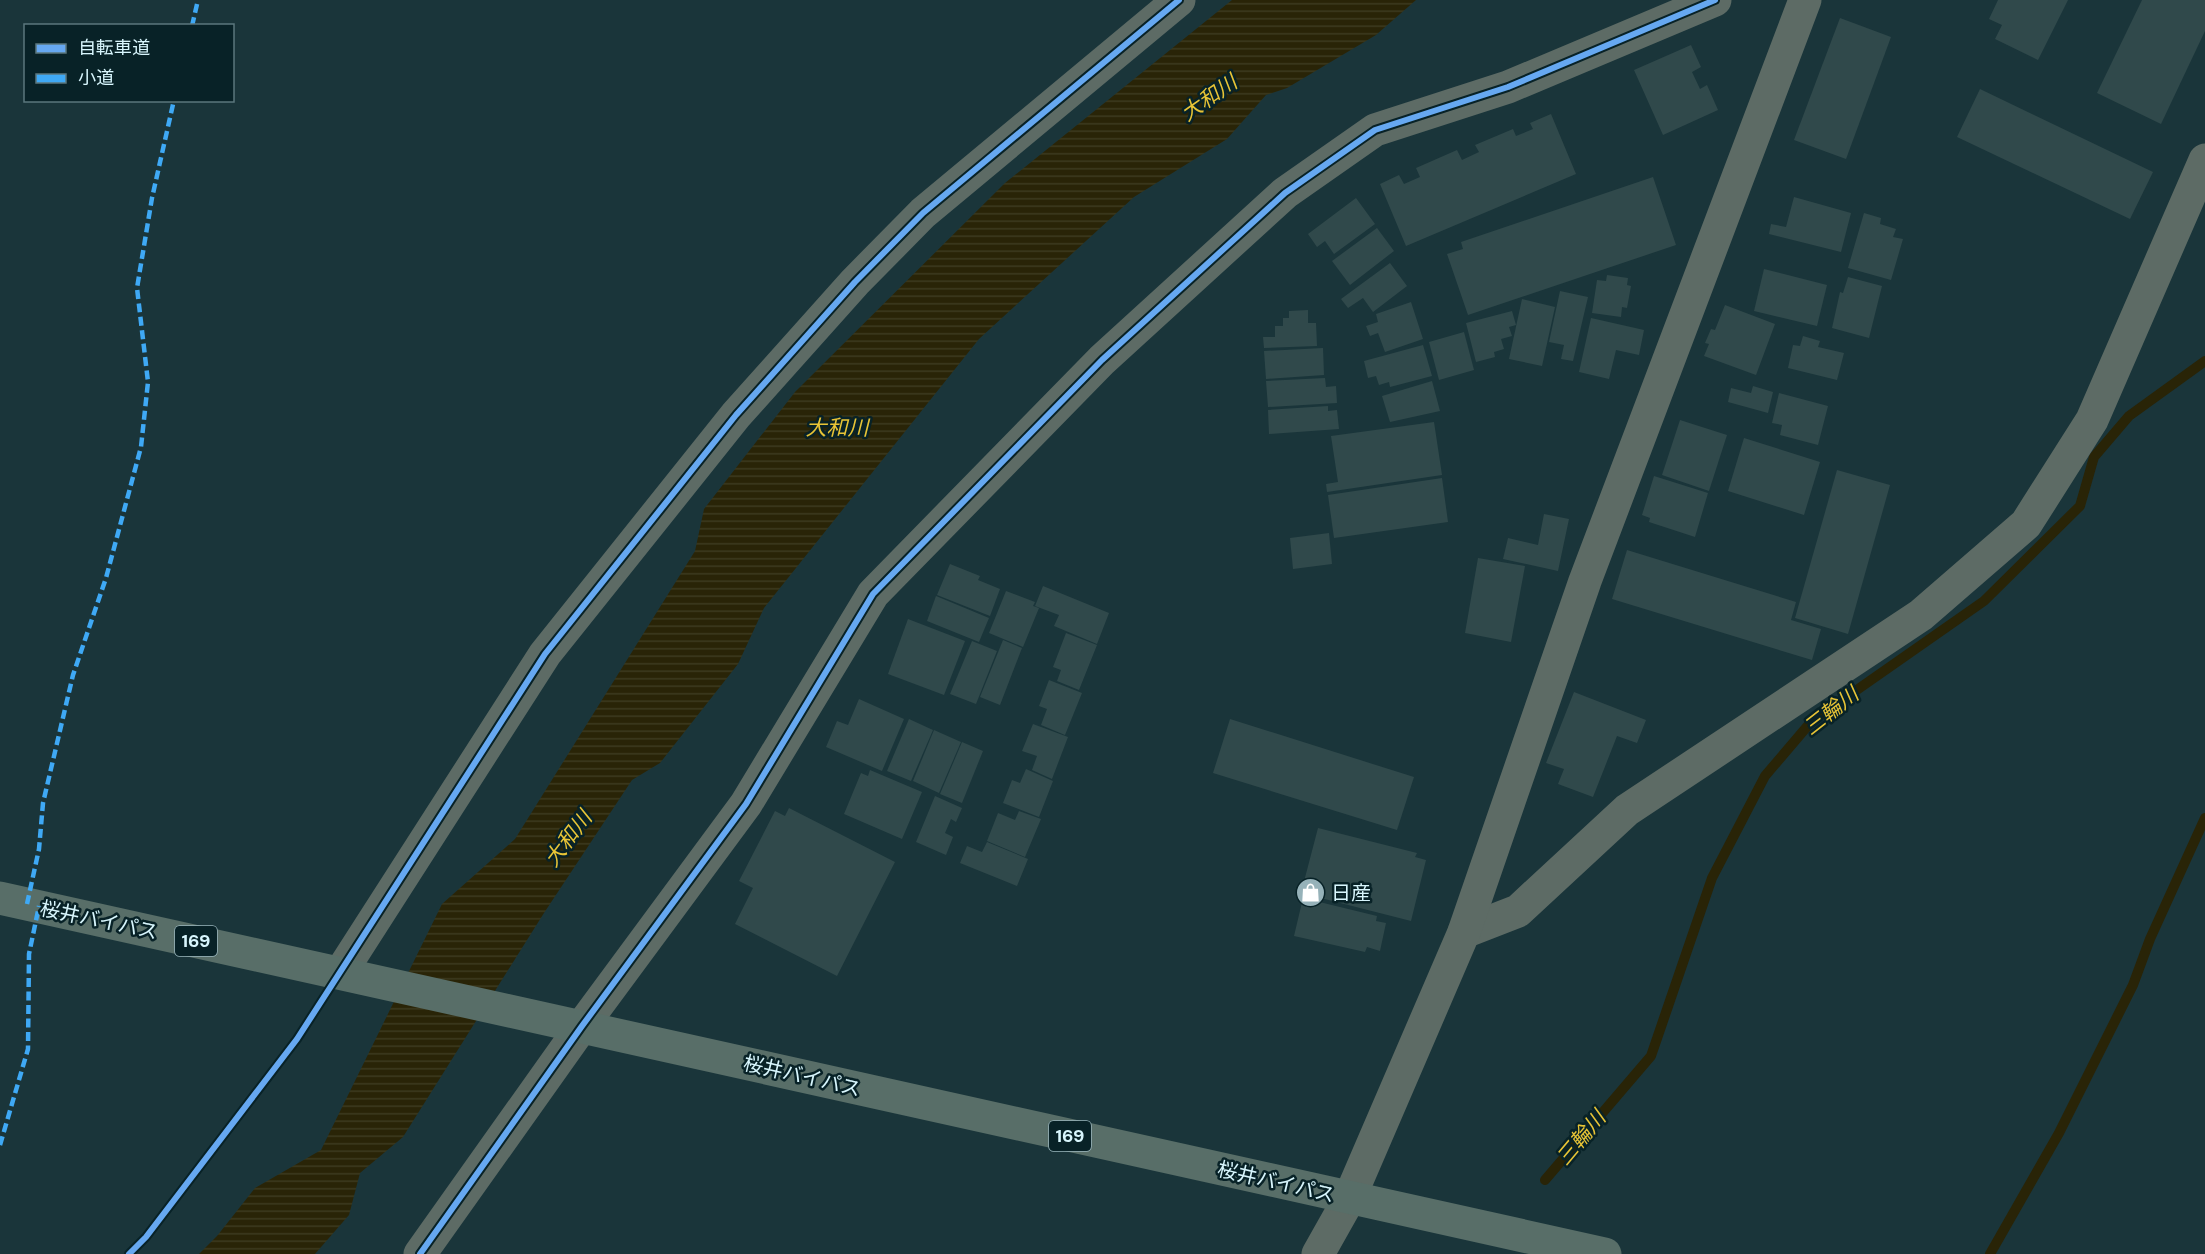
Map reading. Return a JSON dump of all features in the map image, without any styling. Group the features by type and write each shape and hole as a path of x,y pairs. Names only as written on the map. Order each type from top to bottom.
{"highway":[{"name":"桜井バイパス","path":"0,898 1605,1254"}],"street":[{"path":"341,972 545,654 736,415 855,282 923,213 1179,0"},
{"path":"420,1254 582,1026 746,804 873,594 1102,360 1285,193 1375,130 1508,87 1715,0"},
{"path":"1318,1254 1349,1199 1464,932 1585,581 1805,0"},
{"path":"1464,932 1518,911 1627,810 1921,615 2026,524 2092,420 2205,160"}],"water":[{"name":"大和川","path":"1232,0 1416,0 1376,35 1287,88 1266,95 1227,139 1134,197 979,339 764,608 738,664 660,763 632,780 544,913 403,1137 360,1173 349,1215 315,1254 199,1254 217,1236 255,1188 321,1150 442,904 515,839 695,551 704,509 795,392 1005,183"}],"building":[{"path":"1998,0 2068,0 2038,60 1995,39 2002,25 1989,19"},
{"path":"2142,0 2205,0 2205,31 2161,124 2097,93"},
{"path":"1840,18 1891,37 1846,159 1794,140"},
{"path":"1691,45 1701,67 1692,72 1700,89 1707,85 1718,110 1663,135 1634,70"},
{"path":"1980,89 2153,172 2130,219 1957,137"},
{"path":"1551,114 1576,174 1406,246 1380,184 1399,175 1404,184 1420,177 1416,168 1457,150 1462,160 1479,152 1475,145 1513,129 1516,136 1533,129 1530,123"},
{"path":"1653,177 1676,245 1468,315 1447,254 1463,249 1461,242"},
{"path":"1794,197 1851,213 1841,252 1769,234 1771,224 1786,227"},
{"path":"1356,198 1375,224 1334,254 1325,241 1317,247 1308,234"},
{"path":"1864,213 1881,218 1880,224 1896,229 1893,237 1903,239 1891,280 1848,268"},
{"path":"1377,228 1394,251 1350,285 1332,261"},
{"path":"1390,263 1407,286 1373,312 1363,298 1348,308 1341,299"},
{"path":"1764,269 1827,285 1817,326 1754,311"},
{"path":"1607,275 1628,278 1627,285 1631,286 1627,308 1622,307 1621,317 1592,313 1597,280 1606,281"},
{"path":"1848,277 1882,286 1869,338 1832,328 1840,292 1843,293"},
{"path":"1560,291 1588,297 1573,361 1561,359 1564,345 1549,342"},
{"path":"1522,299 1555,307 1542,366 1509,359"},
{"path":"1411,302 1423,339 1385,352 1378,333 1370,336 1366,326 1378,322 1376,314"},
{"path":"1725,305 1775,324 1756,375 1704,356 1709,344 1705,343 1711,329 1715,330"},
{"path":"1308,310 1308,323 1316,323 1317,346 1264,348 1263,337 1275,337 1275,326 1283,326 1283,318 1289,318 1289,311"},
{"path":"1512,311 1516,325 1509,327 1512,336 1501,339 1504,349 1494,352 1495,357 1476,362 1466,323"},
{"path":"1591,318 1644,330 1639,355 1616,350 1609,379 1579,372"},
{"path":"1464,332 1474,370 1439,380 1429,342"},
{"path":"1803,336 1820,341 1818,347 1844,353 1837,380 1788,368 1793,345 1800,346"},
{"path":"1423,345 1432,376 1390,387 1389,382 1379,385 1376,376 1368,378 1364,361"},
{"path":"1323,348 1324,375 1266,379 1264,351"},
{"path":"1325,378 1326,387 1336,386 1337,403 1268,407 1266,381"},
{"path":"1432,381 1440,411 1390,422 1382,396"},
{"path":"1753,386 1773,392 1768,413 1728,402 1731,388 1751,393"},
{"path":"1779,393 1828,406 1818,445 1780,435 1782,425 1772,423"},
{"path":"1328,406 1328,411 1337,410 1339,429 1269,434 1268,410"},
{"path":"1680,420 1727,435 1709,491 1662,475"},
{"path":"1434,422 1442,475 1327,492 1326,484 1338,482 1331,436"},
{"path":"1744,438 1820,462 1804,515 1728,491"},
{"path":"1837,470 1890,485 1848,634 1795,618"},
{"path":"1654,476 1708,493 1695,537 1649,522 1650,518 1642,515"},
{"path":"1442,478 1448,522 1334,538 1328,495"},
{"path":"1544,514 1569,519 1558,571 1503,559 1508,538 1538,545"},
{"path":"1329,533 1332,564 1293,569 1290,538"},
{"path":"1627,550 1796,602 1791,620 1821,629 1812,660 1612,599"},
{"path":"1478,558 1525,566 1511,642 1465,633"},
{"path":"950,564 980,576 978,580 1000,589 990,616 937,595"},
{"path":"1043,586 1109,613 1097,644 1054,626 1059,615 1035,606"},
{"path":"1006,591 1035,602 1033,606 1039,608 1023,647 989,633"},
{"path":"936,596 989,618 979,642 927,621"},
{"path":"908,619 965,641 944,695 888,674"},
{"path":"1066,633 1097,645 1079,690 1057,681 1061,670 1053,667"},
{"path":"1003,640 1022,648 1000,705 980,697"},
{"path":"972,641 997,651 976,704 950,694"},
{"path":"1049,680 1082,693 1065,735 1041,725 1047,709 1039,706"},
{"path":"1574,692 1646,720 1637,743 1617,736 1593,797 1558,784 1564,769 1546,763"},
{"path":"859,699 904,719 882,771 826,747 837,721 848,725"},
{"path":"909,719 933,730 911,781 887,771"},
{"path":"1230,719 1414,777 1397,830 1213,773"},
{"path":"1033,724 1068,737 1052,779 1032,770 1037,756 1022,751"},
{"path":"934,730 961,742 939,793 913,781"},
{"path":"962,742 983,751 962,803 940,794"},
{"path":"1026,769 1053,781 1039,817 1003,803 1012,780 1020,783"},
{"path":"870,770 922,792 902,839 844,814 861,773 868,776"},
{"path":"935,796 962,808 956,822 951,819 945,833 953,837 946,855 916,842"},
{"path":"789,808 895,862 837,976 735,924 753,888 739,881 775,811 785,816"},
{"path":"1019,811 1041,819 1025,857 987,841 998,813 1015,820"},
{"path":"1318,828 1417,853 1415,857 1426,860 1411,921 1301,893"},
{"path":"987,842 1028,859 1017,886 960,863 967,846 982,852"},
{"path":"1303,898 1377,916 1376,921 1386,923 1380,951 1367,947 1365,952 1294,936"}],"waterway":[{"name":"三輪川","path":"1545,1180 1651,1056 1712,878 1765,776 1811,722 1984,601 2080,506 2094,457 2129,416 2205,361"},
{"path":"1990,1254 2059,1133 2133,985 2150,939 2205,818"}],"marked path":[{"path":"192,24 198,0"},
{"path":"27,904 39,849 43,803 73,675 106,578 141,447 148,382 137,288 152,198 174,102"},
{"path":"0,1145 28,1049 29,954 39,906"}],"cycle path":[{"path":"129,1254 146,1237 297,1039 545,654 736,415 855,282 923,213 1179,0"},
{"path":"420,1254 582,1026 746,804 873,594 1102,360 1285,193 1375,130 1508,87 1715,0"}],"place":[{"name":"日産","path":"1310,893"}]}
